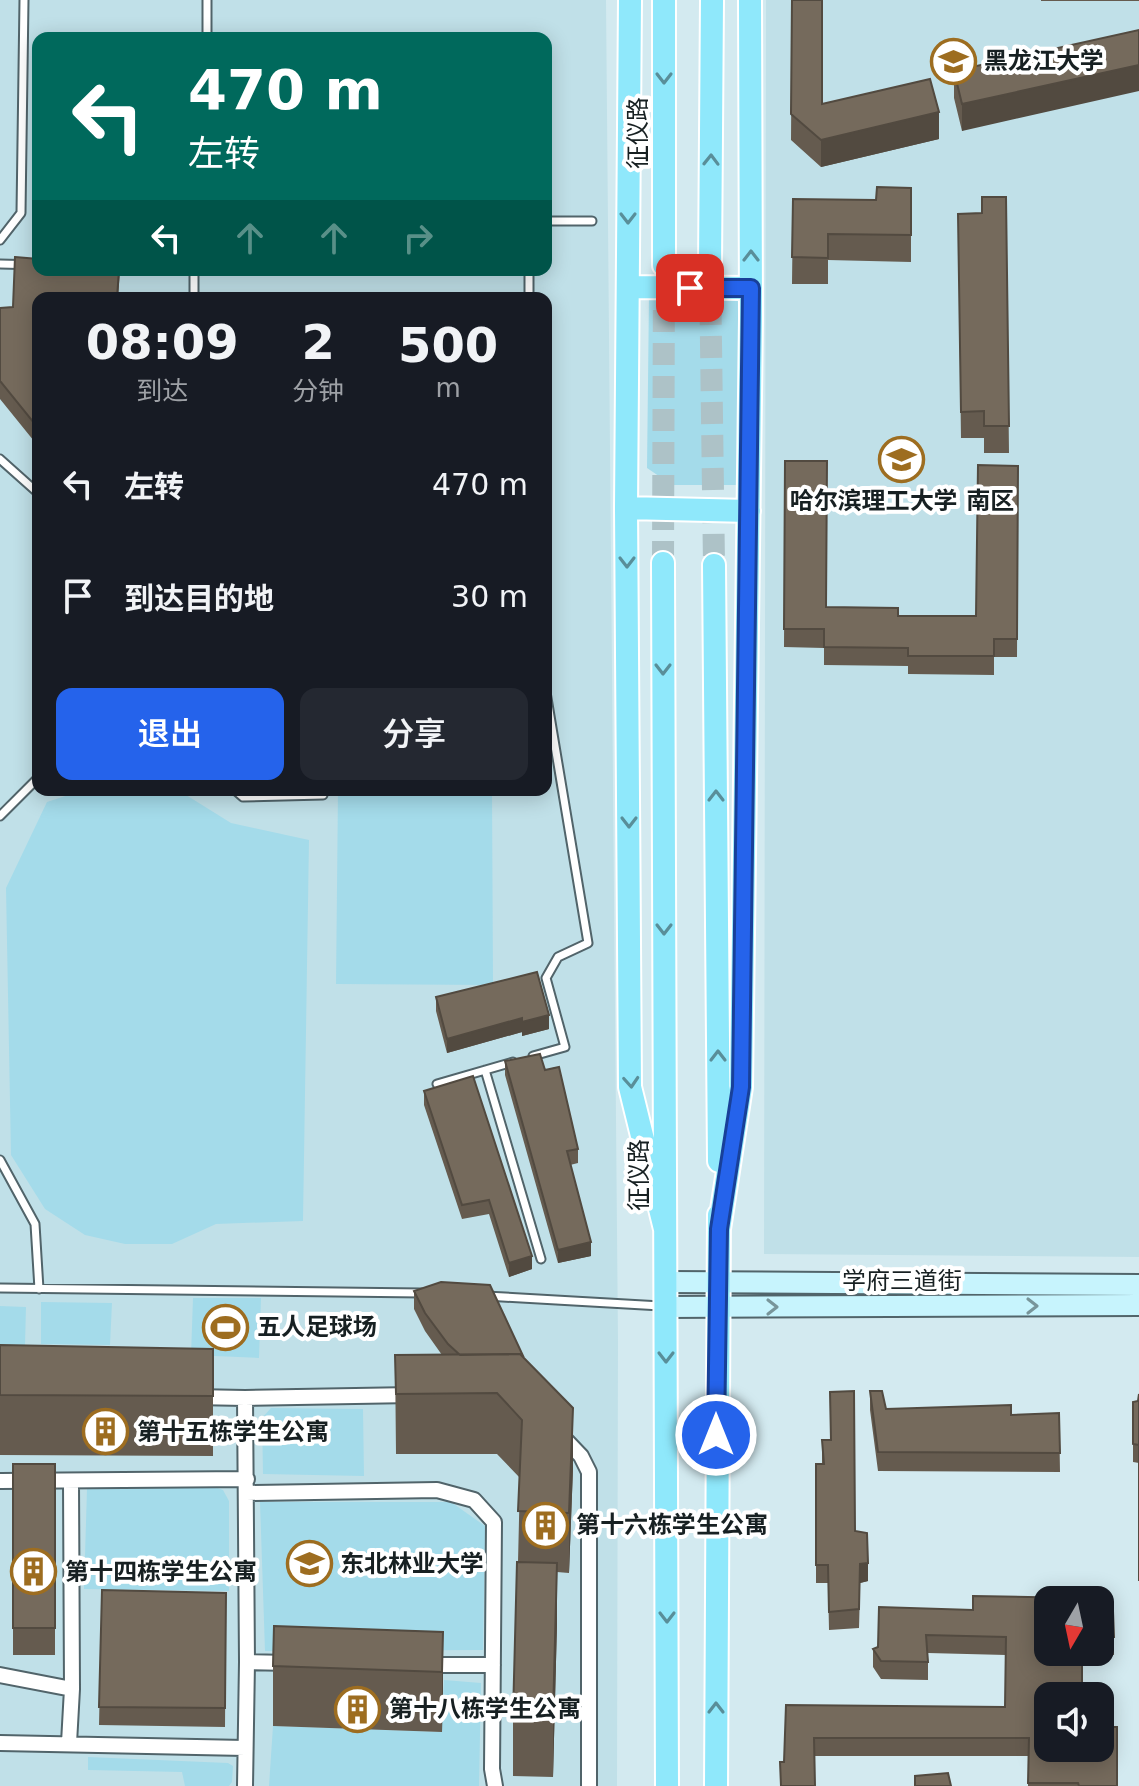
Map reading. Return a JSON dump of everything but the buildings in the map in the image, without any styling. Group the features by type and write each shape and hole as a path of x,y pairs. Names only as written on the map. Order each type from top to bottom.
{"main road":[{"path":"630,0 626,508 630,1087 665,1229"},
{"name":"征仪路","path":"664,0 664,265"},
{"path":"710,266 712,0"},
{"path":"719,1229 741,1087 751,288 750,0"},
{"path":"628,287 751,288"},
{"path":"626,508 749,511"},
{"name":"征仪路","path":"663,563 667,1786"},
{"path":"714,565 719,1229 716,1786"},
{"name":"学府三道街","path":"667,1282 1139,1285"},
{"name":"学府三道街","path":"666,1307 1139,1305"}],"street":[{"path":"184,1397 424,1395"},
{"path":"245,1398 245,1786"},
{"path":"547,1422 581,1456 589,1472 589,1786"},
{"path":"0,1481 437,1490 474,1500 494,1522 492,1769 495,1786"},
{"path":"69,1743 72,1689 71,1482"},
{"path":"247,1662 309,1663"},
{"path":"416,1664 493,1665"},
{"path":"0,1675 72,1689"},
{"path":"0,1743 245,1748"}],"lane":[{"path":"0,240 21,213 24,0"},
{"path":"207,0 207,32"},
{"path":"552,221 592,221"},
{"path":"0,264 32,265"},
{"path":"0,459 32,488"},
{"path":"437,1084 565,1047 546,978 558,957 588,943 552,728"},
{"path":"0,816 32,784"},
{"path":"242,796 283,796"},
{"path":"485,1070 541,1259"},
{"path":"0,1160 35,1224 39,1289"},
{"path":"0,1288 426,1293"},
{"path":"471,1295 666,1307"}],"shaded area":[{"path":"0,0 606,0 618,1342 617,1786 0,1786"},
{"path":"766,0 1139,0 1139,1257 764,1254"},
{"path":"649,296 741,299 739,485 672,485 647,468"},
{"path":"66,796 188,796 231,823 309,840 303,1221 216,1224 172,1244 125,1244 85,1235 45,1209 11,1155 6,888 47,802"},
{"path":"338,796 492,796 493,985 336,984"},
{"name":"五人足球场","path":"193,1298 261,1298 259,1358 191,1355"},
{"path":"41,1302 112,1303 110,1345 41,1344"},
{"path":"0,1306 26,1307 25,1345 0,1345"},
{"path":"271,1408 363,1409 364,1476 263,1474 262,1418"},
{"path":"215,1487 223,1490 229,1501 229,1591 84,1589 87,1489"},
{"path":"260,1502 451,1502 485,1526 483,1650 265,1651"},
{"path":"444,1680 481,1683 479,1786 269,1786 273,1726 441,1732"},
{"path":"88,1757 228,1763 233,1766 232,1782 229,1786 185,1786 182,1772 88,1770"}],"tunnel":[{"path":"710,270 714,565"},
{"path":"663,563 664,271"}],"place":[{"name":"黑龙江大学","path":"953,61"},
{"name":"哈尔滨理工大学 南区","path":"902,459"},
{"name":"五人足球场","path":"226,1327"},
{"name":"第十五栋学生公寓","path":"106,1432"},
{"name":"第十六栋学生公寓","path":"545,1525"},
{"name":"东北林业大学","path":"309,1564"},
{"name":"第十四栋学生公寓","path":"34,1572"},
{"name":"第十八栋学生公寓","path":"358,1709"}],"route":[{"path":"690,288 751,288 741,1087 719,1229 716,1435"}]}
